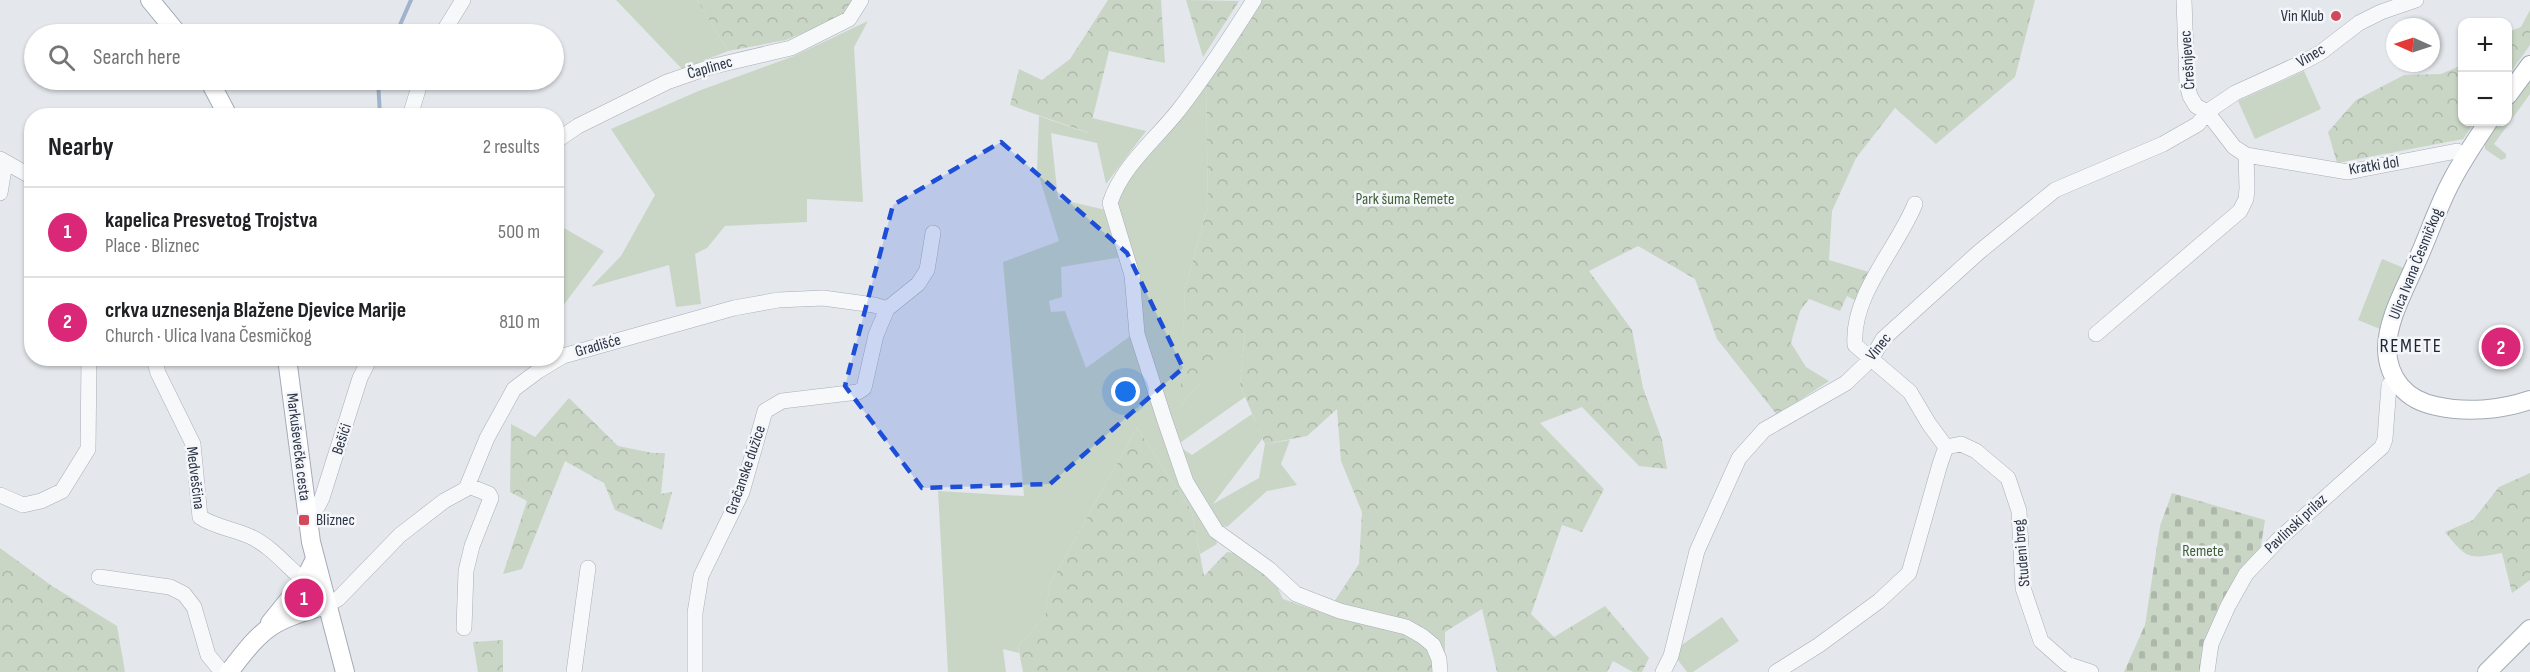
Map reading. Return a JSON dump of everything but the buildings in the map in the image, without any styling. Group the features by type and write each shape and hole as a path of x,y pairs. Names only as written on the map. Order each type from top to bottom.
{"main road":[{"path":"150,0 170,24"},
{"path":"2512,90 2530,65"},
{"path":"214,90 224,108"},
{"name":"Ulica Ivana Česmičkog","path":"2485,126 2442,201 2396,310 2387,347 2393,378 2404,391 2419,401 2433,406 2478,409 2502,407 2530,400"},
{"name":"Markuševečka cesta","path":"288,366 315,559 345,672"},
{"path":"229,672 304,581 315,559"},
{"path":"265,629 285,617 326,605"},
{"path":"2487,672 2530,629"}],"street":[{"path":"448,24 463,0"},
{"name":"Čaplinec","path":"564,136 578,126 667,82 710,67 791,48 849,19 861,0"},
{"path":"1254,0 1210,70 1159,134 1130,164 1113,193 1110,203 1132,275 1137,334 1186,482 1216,531 1269,569 1296,594 1340,611 1406,627 1422,636 1433,645 1439,659 1440,672"},
{"name":"Črešnjevec","path":"2184,0 2187,84 2196,106 2206,112"},
{"name":"Vinec","path":"1663,672 1671,656 1697,552 1739,458 1764,430 1846,383 1872,358 1883,339 1995,238 2055,190 2163,144 2198,124 2206,112 2235,93 2320,53 2366,19 2416,0"},
{"path":"413,108 419,90"},
{"path":"2096,334 2240,211 2246,199 2246,155 2234,147 2206,112"},
{"name":"Kratki dol","path":"2246,155 2349,172 2457,151 2467,155"},
{"path":"0,193 3,161 24,173"},
{"path":"1776,672 1819,645 1879,602 1909,573 1947,447 1929,424 1910,392 1855,345 1854,334 1859,310 1907,224 1915,204"},
{"path":"887,309 918,284 927,270 933,233"},
{"name":"Gradišće","path":"564,356 734,308 778,300 823,298 887,309"},
{"name":"Gračanske dužice","path":"695,672 694,613 701,576 742,492 765,411 782,402 858,392 864,388 876,336 887,309"},
{"path":"0,495 23,505 41,501 62,491 88,449 89,366"},
{"name":"Medveščina","path":"156,366 193,444 200,517 210,523 251,536 304,581"},
{"name":"Bešići","path":"307,514 318,506 322,498 360,378 366,366"},
{"name":"Gradišće","path":"469,486 487,438 514,388 547,366"},
{"name":"Pavlinski prilaz","path":"2206,672 2211,644 2246,574 2279,539 2382,447 2385,439 2389,386"},
{"name":"Studeni breg","path":"1947,447 1961,444 1976,451 2008,478 2019,511 2024,588 2040,640 2067,664 2091,672"},
{"path":"326,605 338,599 399,535 444,501 469,486 489,494 491,498 472,546 466,571 464,628"},
{"path":"574,672 588,568"},
{"path":"99,577 170,587 184,594 194,607 208,655 222,672"}],"highlighted area":[{"path":"1001,142 1127,253 1183,368 1050,484 922,488 845,386 893,205"}],"green space":[{"path":"616,0 697,0 728,51 682,69"},
{"path":"697,0 857,0 854,12 786,40 728,51"},
{"path":"1108,0 1161,0 1165,63 1109,51 1089,133 1010,105 1019,69 1042,80 1070,59"},
{"path":"1186,0 1239,1 1203,57"},
{"name":"Park šuma Remete","path":"1259,0 2035,0 2015,77 1936,144 1895,108 1856,158 1832,211 1829,260 1872,273 1858,302 1847,296 1840,311 1809,299 1800,311 1791,343 1806,367 1829,381 1777,415 1717,339 1695,279 1638,246 1589,271 1632,330 1643,388 1662,440 1667,469 1639,466 1582,407 1540,423 1604,489 1582,532 1562,525 1531,614 1554,637 1605,606 1649,658 1642,672 1633,672 1613,661 1607,672 1497,672 1482,609 1445,632 1445,672 1023,672 1018,646 1045,616 1050,584 1137,428 1192,512 1204,576 1227,552 1237,553 1271,575 1283,599 1326,614 1359,564 1362,512 1341,461 1337,409 1307,436 1265,444 1240,385 1245,332 1180,406 1185,289 1208,206 1206,81"},
{"path":"2530,10 2530,45 2512,70 2512,30 2521,27"},
{"path":"868,21 854,47 863,202 807,199 807,222 725,226 707,248 695,254 701,304 676,307 669,265 591,287 621,256 655,195 611,129 701,90 794,56"},
{"path":"2458,67 2458,126 2472,126 2463,139 2337,163 2328,132 2356,100 2404,75 2441,74"},
{"path":"2304,71 2321,109 2255,139 2238,101"},
{"path":"2530,72 2530,94 2512,119 2512,98"},
{"path":"1206,81 1208,206 1185,289 1181,405 1245,331 1240,385 1245,397 1177,445 1192,455 1252,414 1263,438 1213,504 1259,478 1265,444 1290,440 1281,464 1297,485 1267,491 1227,527 1212,523 1217,544 1200,554 1192,512 1137,428 1050,584 1045,616 1018,646 1019,653 1003,649 1006,672 948,672 938,491 1024,496 1003,262 1059,241 1037,170 1039,116 1088,133 1092,118 1146,131 1106,184 1097,143 1051,133 1058,199 1106,210 1122,257 1061,267 1062,297 1049,301 1051,312 1065,311 1086,368 1133,334 1146,342 1142,309 1113,206 1118,181"},
{"path":"2493,126 2507,126 2494,144 2506,154 2506,158 2501,160 2485,149 2485,141"},
{"path":"564,228 604,251 564,305"},
{"path":"2382,259 2404,268 2380,329 2358,320"},
{"path":"569,398 618,446 665,453 661,494 672,492 662,530 615,510 604,483 565,461 522,569 503,574 527,501 510,492 511,424 535,437"},
{"path":"2530,473 2530,580 2512,593 2502,553 2469,555 2464,553 2445,532 2473,520 2499,487"},
{"name":"Remete","path":"2172,493 2265,520 2260,552 2202,672 2124,672 2145,625 2160,526"},
{"path":"0,548 52,586 117,626 125,672 0,672"},
{"path":"1722,617 1739,641 1693,672 1687,672 1674,655 1676,649"},
{"path":"503,640 503,672 478,672 473,642"}],"waterway":[{"name":"Bliznec","path":"400,24 411,0"},
{"name":"Bliznec","path":"379,90 380,108"}],"place":[{"name":"Vin Klub","path":"2336,16"},
{"name":"crkva uznesenja Blažene Djevice Marije","path":"2501,347"},
{"name":"Bliznec","path":"304,520"},
{"name":"kapelica Presvetog Trojstva","path":"304,598"}],"district":[{"name":"REMETE","path":"2411,346"}]}
